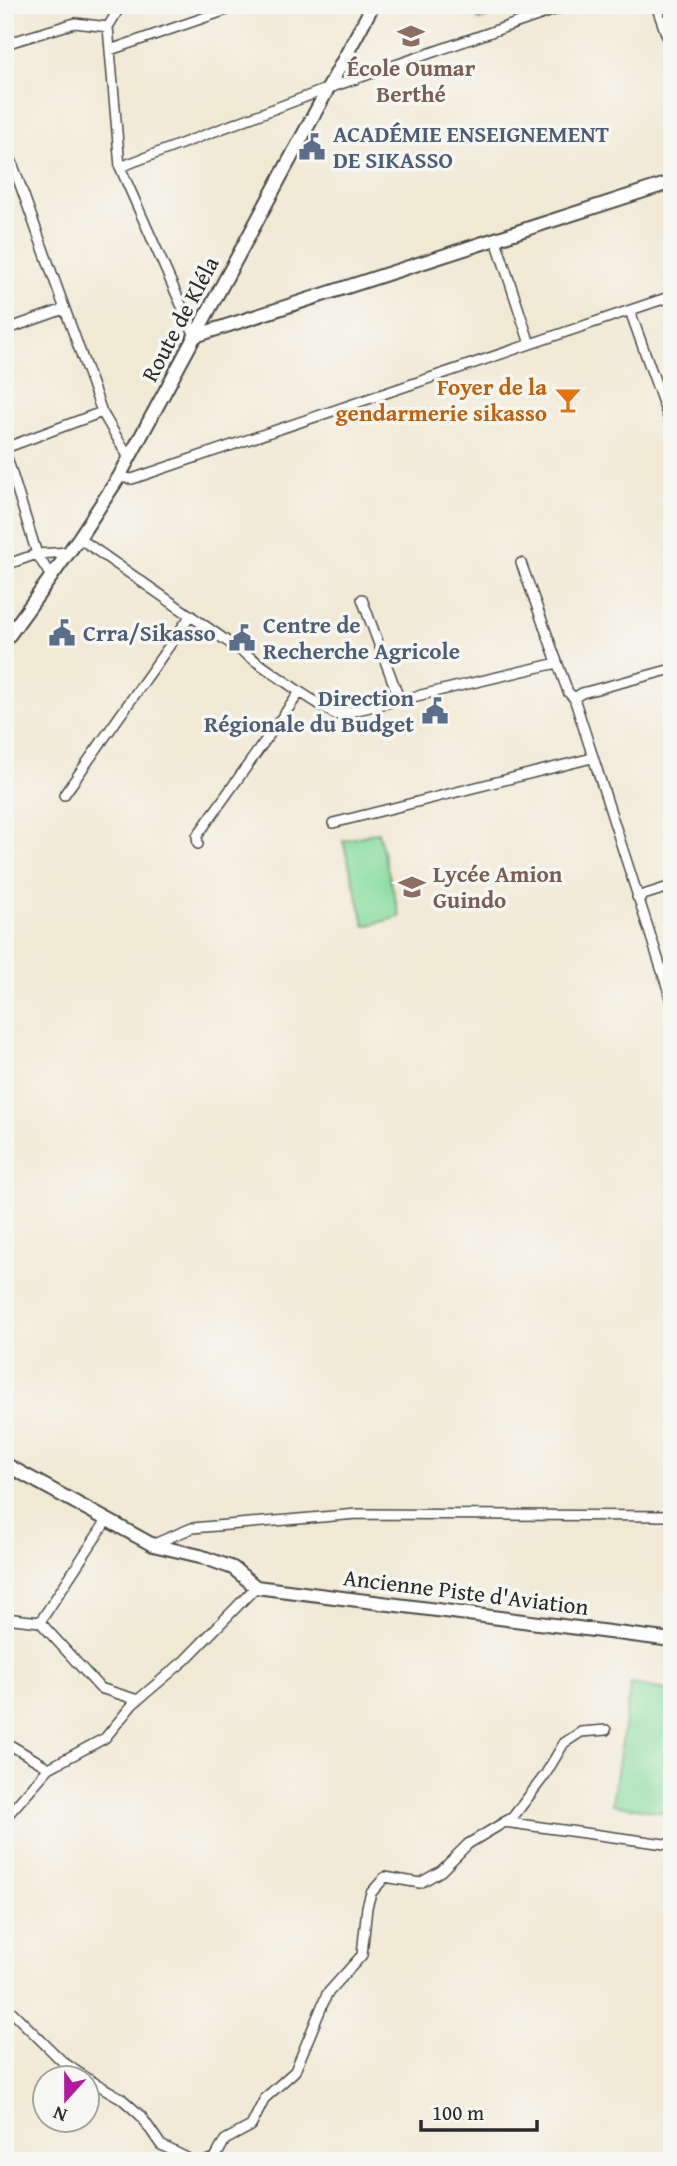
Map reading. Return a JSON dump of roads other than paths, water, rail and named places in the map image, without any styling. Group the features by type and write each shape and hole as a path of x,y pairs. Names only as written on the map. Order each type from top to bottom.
{"street":[{"path":"121,5 108,27 120,167 195,336 672,182"},
{"path":"110,50 241,5"},
{"name":"Route de Kléla","path":"5,641 52,578 119,477 373,5"},
{"path":"120,167 329,88 569,5"},
{"path":"656,5 672,51"},
{"path":"5,44 75,23 108,27"},
{"path":"5,142 102,412 129,458"},
{"path":"496,240 530,344"},
{"path":"119,477 132,479 672,296"},
{"path":"5,330 64,309"},
{"path":"630,311 672,428"},
{"path":"52,578 37,554 5,450 102,412"},
{"path":"79,538 337,715 557,663"},
{"path":"5,565 37,554 70,551"},
{"path":"522,563 568,692 574,698 672,1002"},
{"path":"362,599 400,701"},
{"path":"64,795 191,615"},
{"path":"574,698 582,693 672,669"},
{"path":"198,844 197,836 300,692"},
{"path":"333,823 592,758"},
{"path":"638,897 672,886"},
{"path":"5,1464 153,1545 200,1556 233,1568 256,1587 185,1660 138,1700 105,1738 49,1768 5,1818"},
{"path":"153,1545 192,1528 357,1514 672,1516"},
{"path":"40,1622 107,1520"},
{"name":"Ancienne Piste d'Aviation","path":"256,1587 672,1640"},
{"path":"5,1618 40,1622 100,1688 138,1700"},
{"path":"213,2160 226,2140 251,2126 265,2098 295,2071 327,1994 362,1955 371,1893 385,1877 419,1883 441,1871 468,1844 513,1817 545,1775 564,1743 582,1732 606,1730"},
{"path":"5,1742 49,1768"},
{"path":"504,1822 672,1845"},
{"path":"5,2005 66,2064"},
{"path":"102,2087 121,2098 141,2116 161,2145 194,2161"}],"place":[{"name":"École Oumar Berthé","path":"411,36"},
{"name":"ACADÉMIE ENSEIGNEMENT DE SIKASSO","path":"312,147"},
{"name":"Foyer de la gendarmerie sikasso","path":"568,400"},
{"name":"Crra/Sikasso","path":"62,633"},
{"name":"Centre de Recherche Agricole","path":"242,638"},
{"name":"Direction Régionale du Budget","path":"435,711"},
{"name":"Lycée Amion Guindo","path":"412,887"}]}
